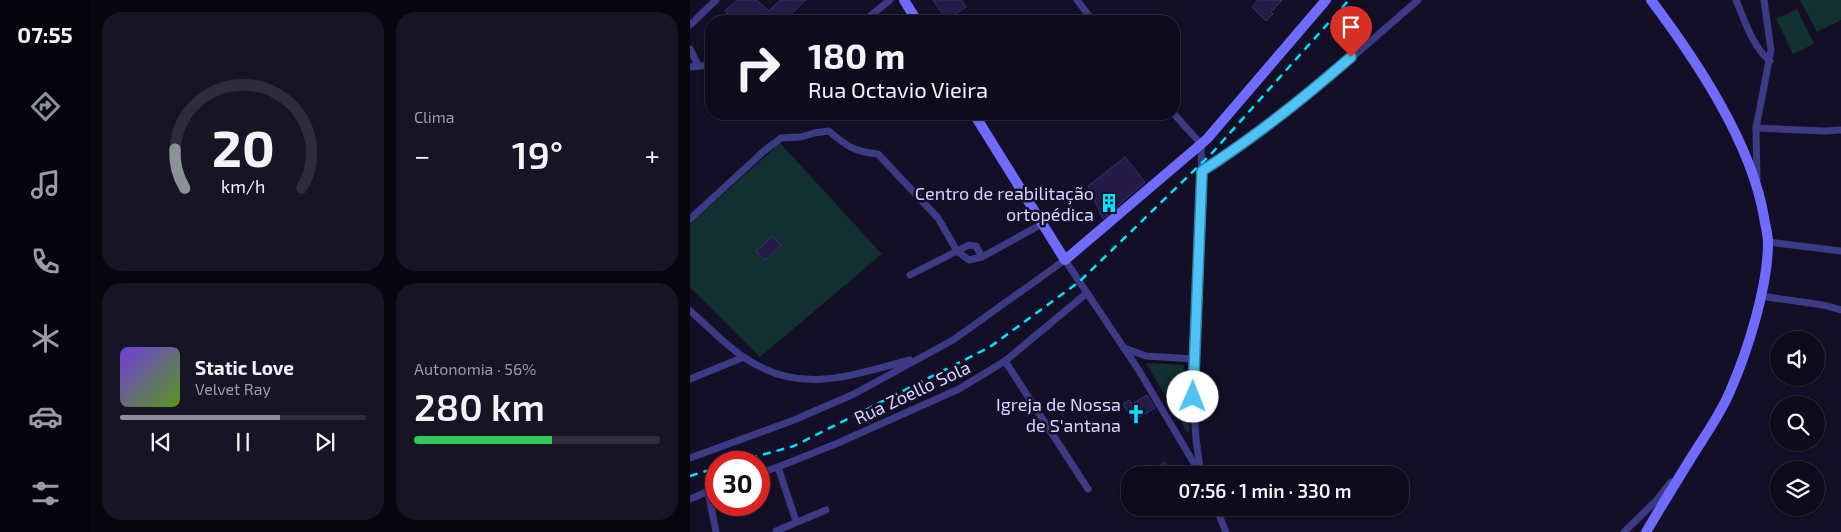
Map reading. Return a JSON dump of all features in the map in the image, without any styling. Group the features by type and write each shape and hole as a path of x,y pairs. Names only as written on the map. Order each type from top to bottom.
{"main road":[{"path":"904,0 914,15"},
{"path":"978,120 1064,260 1201,144 1326,0"},
{"path":"1646,532 1731,390 1745,351 1760,296 1768,242 1757,185 1735,133 1718,100 1651,0"}],"street":[{"path":"690,25 716,0"},
{"path":"872,15 890,0"},
{"path":"1077,0 1089,15"},
{"path":"1202,171 1311,93 1418,0"},
{"path":"1736,0 1756,45 1770,61"},
{"path":"1757,185 1756,128 1770,61 1770,35 1764,0"},
{"path":"690,49 698,65"},
{"path":"690,67 705,65"},
{"path":"1179,120 1201,144 1202,171 1194,359 1194,422 1200,466"},
{"path":"1756,128 1841,130"},
{"path":"690,219 764,151 781,138 801,137 829,131 846,146 864,153 878,154 938,218 956,251 969,260 982,257 1042,224"},
{"path":"1768,242 1841,251"},
{"path":"910,275 972,244 976,246 982,257"},
{"path":"690,458 827,407 923,357 953,340 1064,260 1138,369 1196,466"},
{"name":"Rua Zoello Sola","path":"770,470 959,389 1005,361 1087,293"},
{"path":"1760,296 1823,305 1841,310"},
{"path":"690,310 744,357 775,372 791,377 819,381 834,380 923,357"},
{"path":"1124,348 1146,356 1194,359"},
{"path":"1138,369 1146,356"},
{"path":"690,379 744,357"},
{"path":"1005,361 1088,489"},
{"path":"1624,532 1656,501 1692,456"},
{"path":"778,468 796,521"},
{"path":"690,499 705,492"},
{"path":"776,531 826,510"},
{"path":"713,516 716,532"},
{"path":"1219,516 1226,532"}],"green space":[{"path":"1800,0 1841,0 1841,20 1817,32"},
{"path":"1797,9 1814,44 1793,54 1776,19"},
{"path":"780,143 882,254 760,357 690,287 690,224"},
{"path":"1146,363 1184,365 1190,431 1187,432"}],"building":[{"path":"737,0 757,0 769,11 780,0 806,0 790,15 729,15 725,11"},
{"path":"933,0 961,0 966,7 954,15 944,15"},
{"path":"1258,0 1282,0 1266,21 1252,7"},
{"name":"Centro de reabilitação ortopédica","path":"1125,157 1145,182 1103,219 1088,186"},
{"path":"773,236 781,246 765,260 756,251"},
{"name":"Igreja de Nossa de S'antana","path":"1147,395 1155,408 1133,421 1123,404 1129,400 1132,404"},
{"path":"1165,462 1167,466 1158,466"}],"railway":[{"path":"770,453 794,446 990,347 1079,282 1212,153 1349,0"},
{"path":"690,476 705,471"}],"place":[{"name":"Centro de reabilitação ortopédica","path":"1109,203"},
{"name":"Igreja de Nossa de S'antana","path":"1136,414"}],"route":[{"path":"1193,397 1202,171 1311,93 1351,57"}]}
